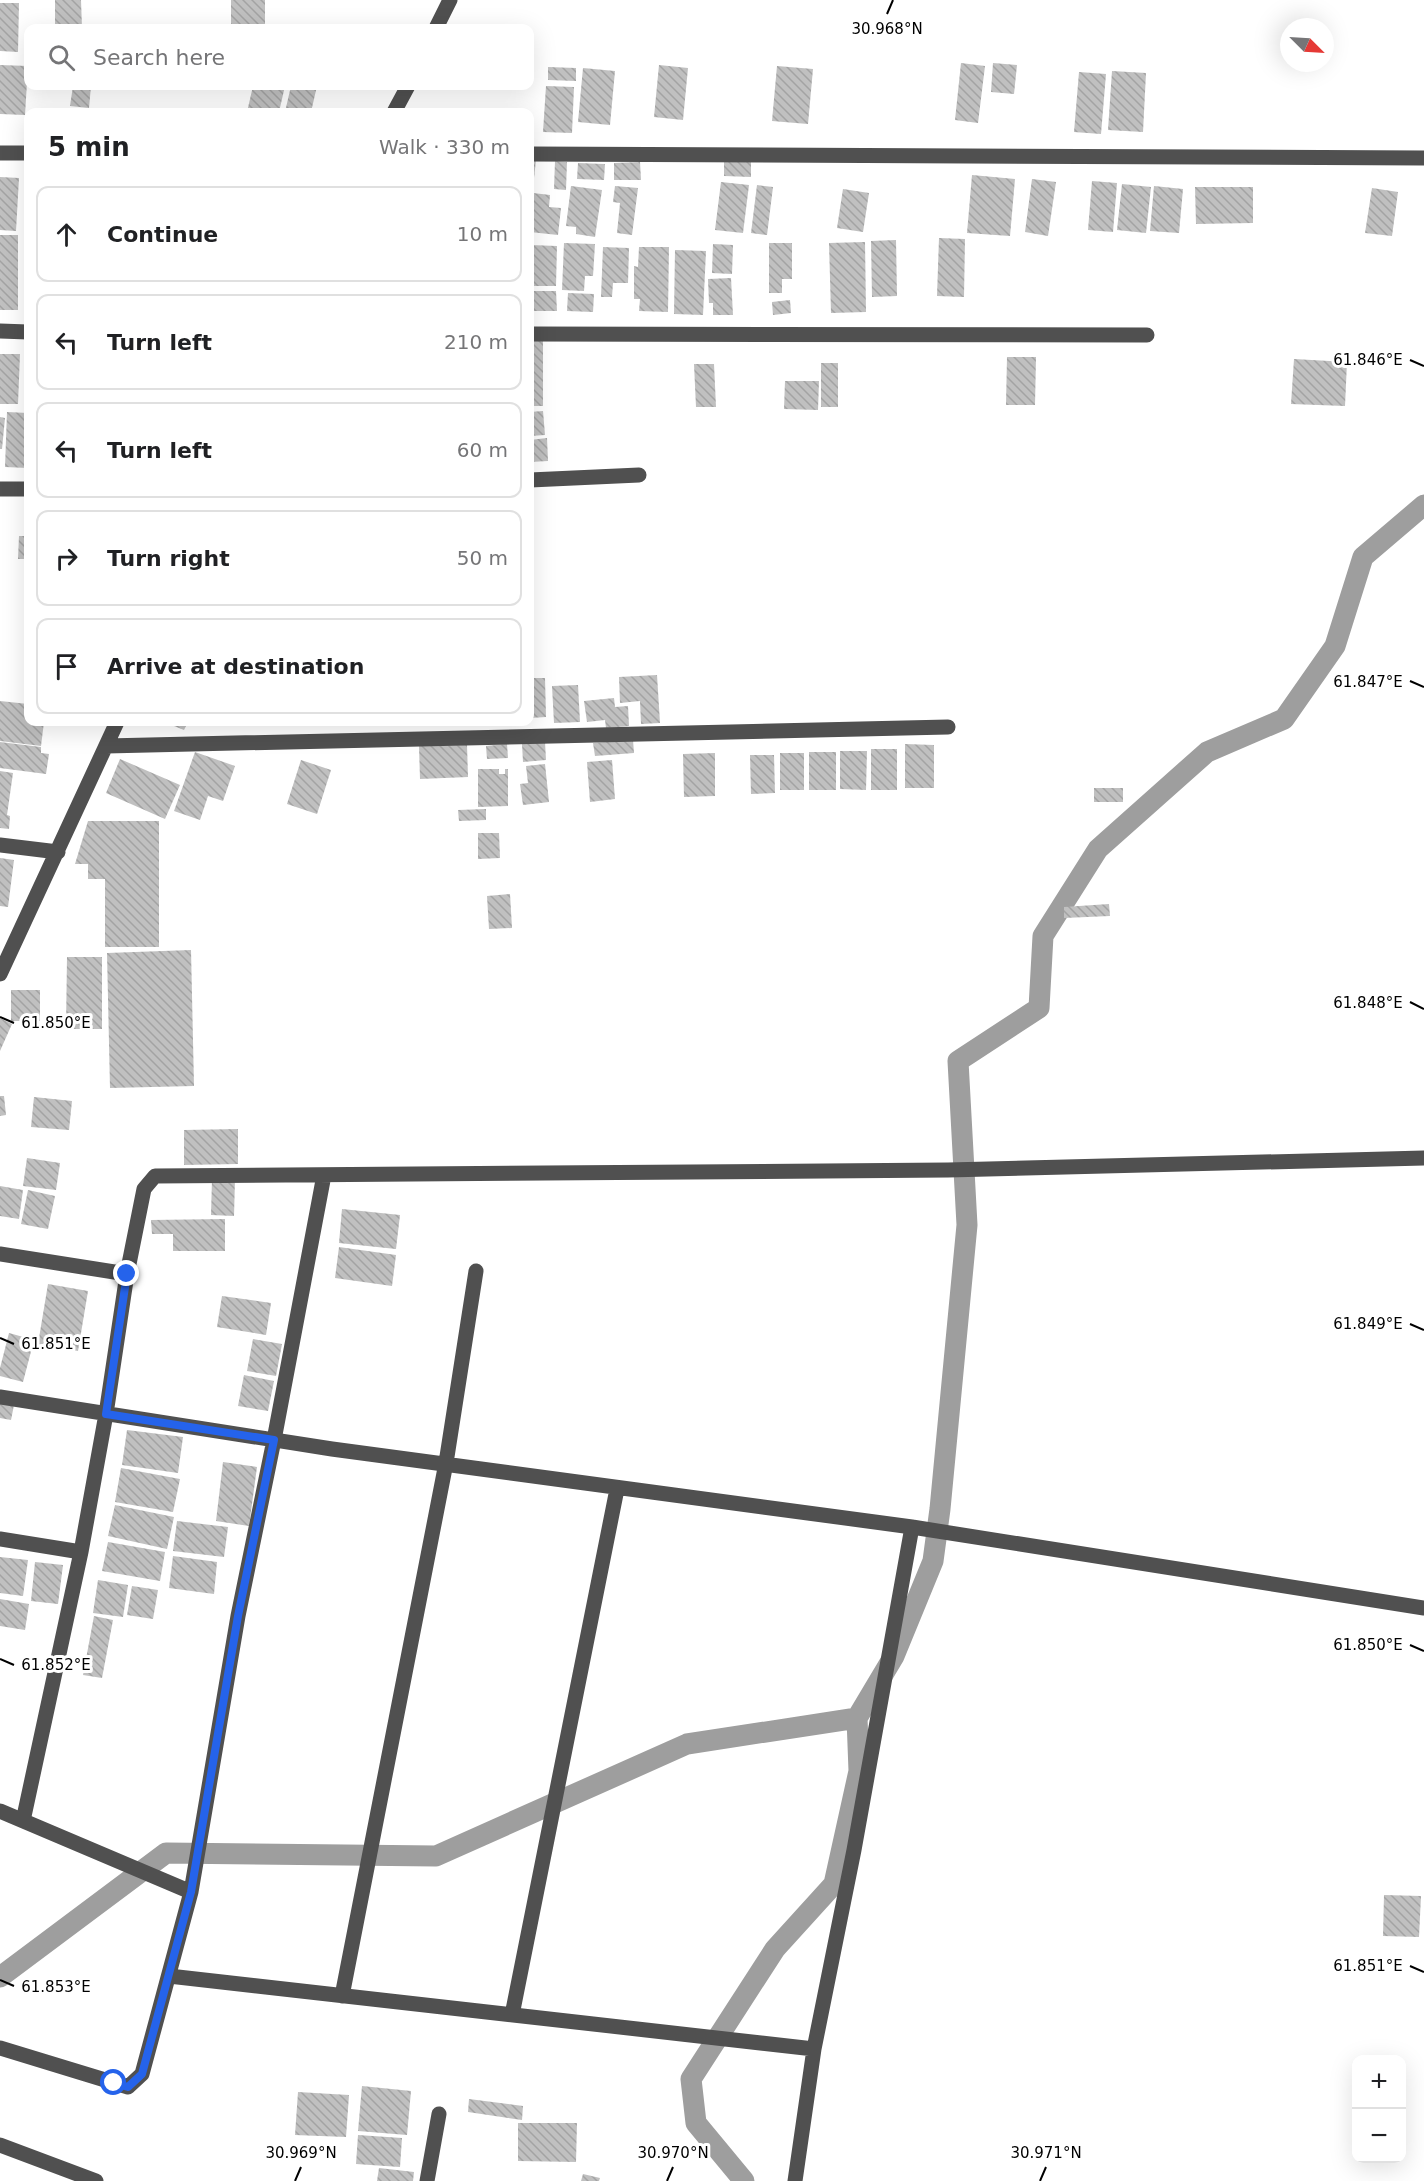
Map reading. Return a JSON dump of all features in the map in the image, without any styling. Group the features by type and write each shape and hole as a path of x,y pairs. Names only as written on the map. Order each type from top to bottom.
{"street":[{"path":"438,24 450,0"},
{"path":"396,108 406,90"},
{"path":"0,153 24,153"},
{"path":"534,154 1424,158"},
{"path":"0,332 24,332"},
{"path":"534,334 1147,335"},
{"path":"534,480 639,475"},
{"path":"0,489 24,489"},
{"path":"0,974 115,726"},
{"path":"106,746 948,726"},
{"path":"0,845 58,852"},
{"path":"23,1821 81,1552 106,1414 127,1274 144,1189 155,1176 948,1170 1424,1158"},
{"path":"0,2048 128,2087 142,2074 191,1892 238,1616 324,1174"},
{"path":"0,1254 127,1274"},
{"path":"342,1996 446,1463 476,1271"},
{"path":"0,1397 274,1440 617,1489 912,1527 1424,1608"},
{"path":"512,2015 617,1489"},
{"path":"795,2181 814,2049 854,1851 912,1527"},
{"path":"0,1539 81,1552"},
{"path":"0,1811 191,1892"},
{"path":"169,1976 814,2049"},
{"path":"428,2181 440,2114"},
{"path":"0,2145 96,2181"}],"building":[{"path":"55,0 81,0 82,24 55,24"},
{"path":"231,0 265,0 265,24 231,24"},
{"path":"0,3 19,3 18,52 0,51"},
{"path":"961,63 985,66 978,123 955,120"},
{"path":"993,63 1017,65 1014,94 991,92"},
{"path":"0,65 24,66 24,90 27,90 24,115 0,114"},
{"path":"659,65 688,68 683,120 654,117"},
{"path":"777,66 813,69 808,124 772,121"},
{"path":"548,67 576,68 576,81 548,80"},
{"path":"583,68 615,71 610,125 578,122"},
{"path":"1112,71 1146,73 1143,132 1108,130"},
{"path":"1079,72 1106,74 1101,134 1074,132"},
{"path":"546,86 574,87 572,133 543,132"},
{"path":"72,90 91,90 89,108 70,106"},
{"path":"252,90 284,90 280,108 248,108"},
{"path":"290,90 316,90 312,108 286,108"},
{"path":"555,161 567,162 566,190 554,189"},
{"path":"640,162 641,180 614,180 614,163"},
{"path":"724,162 751,162 751,177 724,176"},
{"path":"578,163 605,164 604,180 577,179"},
{"path":"972,175 1015,179 1010,236 967,233"},
{"path":"0,177 19,178 16,231 0,230"},
{"path":"1032,179 1056,182 1048,236 1025,232"},
{"path":"1092,181 1117,183 1113,232 1088,230"},
{"path":"721,182 749,185 743,233 715,230"},
{"path":"1122,184 1151,187 1146,233 1117,230"},
{"path":"757,185 773,187 767,235 751,233"},
{"path":"571,186 602,190 595,237 576,234 576,227 566,226"},
{"path":"615,186 638,188 632,235 617,233 620,203 613,202"},
{"path":"1154,186 1183,189 1179,233 1150,231"},
{"path":"1195,187 1253,187 1253,223 1196,224"},
{"path":"1372,188 1398,192 1392,236 1365,233"},
{"path":"843,189 869,193 863,232 837,228"},
{"path":"534,193 550,195 549,207 561,208 558,235 534,232"},
{"path":"0,235 18,235 18,310 0,310"},
{"path":"939,238 965,239 964,297 937,296"},
{"path":"896,240 897,296 872,297 871,241"},
{"path":"865,242 866,312 831,313 829,243"},
{"path":"564,243 595,244 593,276 585,276 584,291 562,290"},
{"path":"769,243 792,243 792,279 782,279 782,293 769,293"},
{"path":"713,244 733,245 732,274 712,273"},
{"path":"534,245 557,246 556,286 534,286"},
{"path":"603,247 629,248 628,283 613,283 612,297 601,297"},
{"path":"639,247 669,247 668,312 639,311 640,299 634,299 634,266 638,267"},
{"path":"675,250 706,251 703,315 674,314"},
{"path":"731,278 733,315 713,315 713,303 709,303 708,279"},
{"path":"534,291 556,291 557,311 534,311"},
{"path":"568,293 594,294 593,312 567,311"},
{"path":"790,300 791,313 773,315 772,302"},
{"path":"534,337 543,337 543,406 534,406"},
{"path":"0,354 20,354 18,404 0,404"},
{"path":"1007,357 1036,357 1035,405 1006,405"},
{"path":"1294,359 1347,362 1345,406 1291,404"},
{"path":"821,363 838,363 838,407 821,407"},
{"path":"694,364 714,364 716,407 696,407"},
{"path":"785,381 819,381 818,410 784,409"},
{"path":"543,411 545,435 534,436 534,412"},
{"path":"7,412 24,413 24,468 5,467"},
{"path":"0,417 5,418 2,449 0,449"},
{"path":"547,438 548,461 534,462 534,440"},
{"path":"19,536 24,536 24,559 18,559"},
{"path":"657,675 660,723 641,724 640,701 620,703 619,677"},
{"path":"534,678 545,678 546,717 534,718"},
{"path":"578,685 580,722 554,723 552,686"},
{"path":"614,698 615,707 628,706 629,726 606,728 605,720 587,722 584,701"},
{"path":"0,701 24,704 24,726 44,726 41,746 0,741"},
{"path":"174,726 186,726 184,730"},
{"path":"633,740 634,753 595,756 593,743"},
{"path":"0,742 41,747 41,753 49,754 46,774 0,768"},
{"path":"545,742 546,760 523,762 522,744"},
{"path":"507,744 508,758 487,759 486,746"},
{"path":"905,744 934,745 934,788 905,788"},
{"path":"467,745 468,777 420,779 419,746"},
{"path":"871,749 897,749 897,790 871,790"},
{"path":"840,751 867,751 866,790 840,789"},
{"path":"195,752 235,766 223,801 208,796 200,820 174,811"},
{"path":"809,752 836,752 836,790 809,790"},
{"path":"715,753 715,796 684,797 683,754"},
{"path":"780,753 804,753 804,790 780,790"},
{"path":"750,755 774,755 775,793 751,794"},
{"path":"120,759 180,785 165,819 106,793"},
{"path":"301,760 331,770 317,814 287,804"},
{"path":"612,760 615,799 590,802 587,762"},
{"path":"545,764 549,802 523,805 520,784 528,783 526,766"},
{"path":"478,769 499,769 499,774 505,774 505,769 508,769 508,806 478,807"},
{"path":"0,771 13,773 7,815 10,816 9,829 0,828"},
{"path":"1094,788 1123,788 1123,802 1094,802"},
{"path":"486,809 486,820 459,821 458,810"},
{"path":"88,821 159,821 159,947 105,947 105,879 88,879 88,864 75,864"},
{"path":"478,833 499,833 500,858 478,859"},
{"path":"0,858 14,860 8,907 0,906"},
{"path":"510,894 512,928 489,929 487,896"},
{"path":"1109,904 1110,916 1064,918 1064,907"},
{"path":"191,950 194,1086 110,1088 107,953"},
{"path":"67,957 102,957 102,1029 66,1029"},
{"path":"11,990 40,990 40,1021 11,1021"},
{"path":"0,1018 12,1024 0,1051"},
{"path":"0,1096 4,1096 6,1115 0,1116"},
{"path":"34,1097 72,1101 69,1130 31,1127"},
{"path":"238,1129 238,1164 184,1165 184,1130"},
{"path":"27,1158 60,1163 56,1190 23,1186"},
{"path":"212,1179 235,1179 234,1216 211,1215"},
{"path":"0,1186 23,1190 19,1219 0,1216"},
{"path":"28,1190 55,1196 48,1229 21,1224"},
{"path":"342,1209 400,1215 396,1249 339,1243"},
{"path":"225,1219 225,1251 173,1251 173,1234 152,1234 151,1220"},
{"path":"339,1247 396,1255 392,1286 335,1278"},
{"path":"48,1284 88,1291 78,1351 38,1344"},
{"path":"222,1296 271,1303 266,1335 217,1327"},
{"path":"9,1333 34,1340 23,1382 0,1376"},
{"path":"253,1339 282,1344 276,1376 247,1371"},
{"path":"244,1375 274,1381 268,1411 238,1406"},
{"path":"0,1402 14,1405 11,1420 0,1418"},
{"path":"127,1430 183,1437 178,1473 122,1465"},
{"path":"223,1462 257,1467 249,1526 216,1521"},
{"path":"121,1468 180,1479 173,1512 115,1502"},
{"path":"115,1505 174,1517 167,1549 108,1536"},
{"path":"177,1521 228,1527 224,1557 173,1551"},
{"path":"108,1542 165,1552 160,1581 102,1571"},
{"path":"173,1556 217,1562 214,1594 169,1588"},
{"path":"0,1557 28,1560 23,1596 0,1593"},
{"path":"35,1562 63,1565 58,1604 31,1601"},
{"path":"98,1580 128,1585 123,1617 93,1613"},
{"path":"132,1586 158,1590 153,1619 127,1615"},
{"path":"0,1599 29,1604 25,1630 0,1626"},
{"path":"94,1616 113,1620 102,1678 83,1675"},
{"path":"1384,1895 1421,1896 1419,1937 1383,1936"},
{"path":"362,2086 411,2091 407,2135 358,2131"},
{"path":"298,2092 349,2095 346,2137 295,2135"},
{"path":"469,2099 523,2106 522,2120 468,2112"},
{"path":"518,2123 577,2123 576,2162 518,2161"},
{"path":"358,2135 402,2138 400,2167 356,2164"},
{"path":"379,2168 414,2172 413,2181 377,2181"},
{"path":"583,2174 600,2178 599,2181 581,2181"}],"waterway":[{"path":"744,2181 696,2123 691,2079 775,1949 834,1884 859,1771 857,1718 894,1656 933,1561 967,1225 958,1061 1039,1008 1043,936 1098,849 1207,752 1284,719 1335,646 1363,557 1424,505"},
{"path":"0,1977 166,1853 436,1856 687,1744 857,1718"}],"route":[{"path":"114,2083 128,2087 142,2074 191,1892 238,1616 274,1440 106,1414 127,1274"}]}
